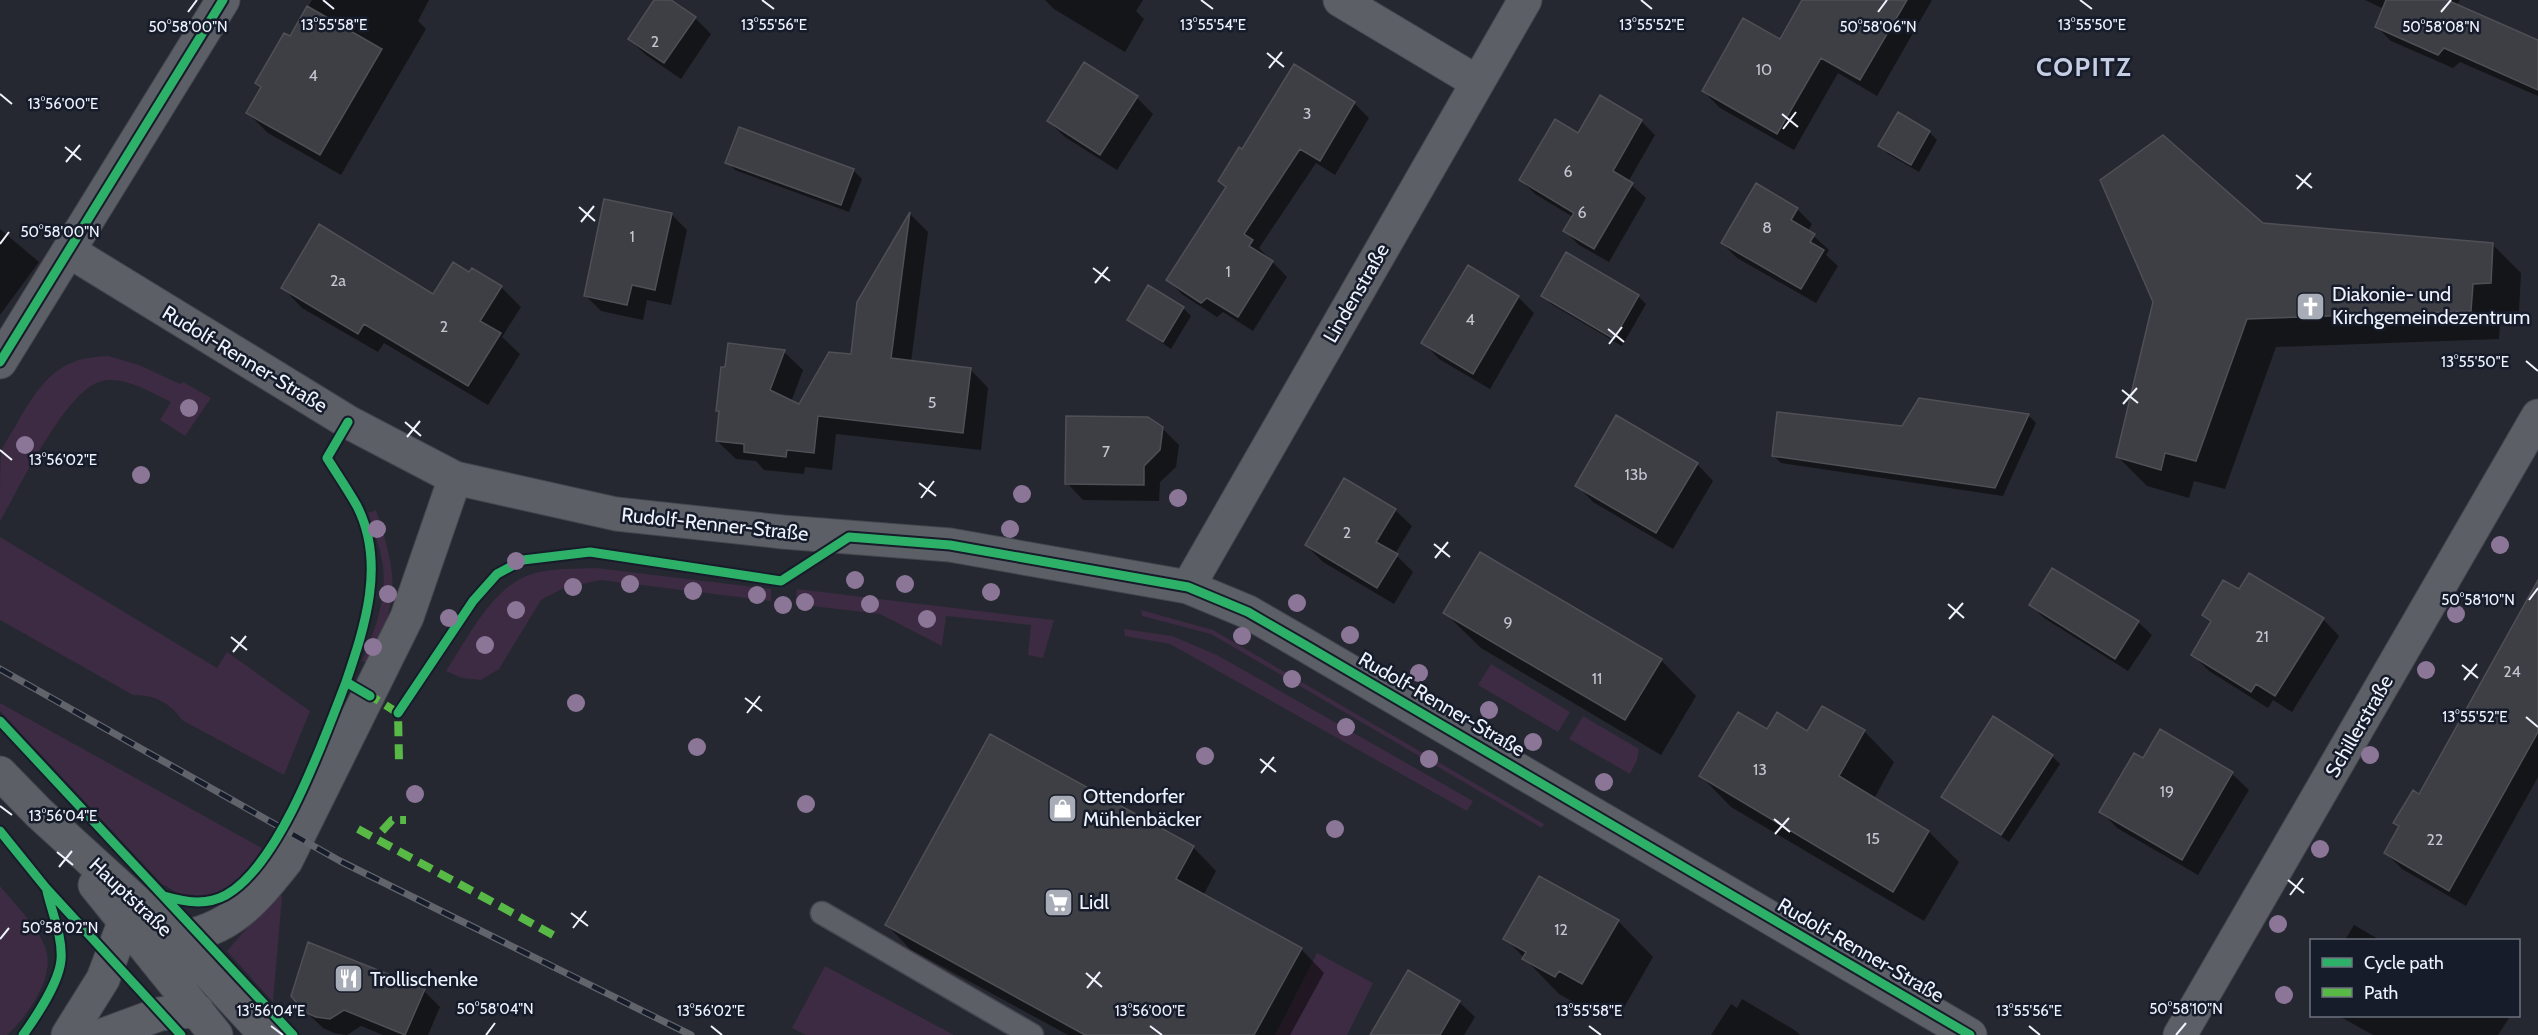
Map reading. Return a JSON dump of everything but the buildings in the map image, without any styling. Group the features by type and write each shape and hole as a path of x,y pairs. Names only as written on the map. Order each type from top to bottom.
{"street":[{"path":"0,362 223,0"},
{"path":"1340,0 1477,82"},
{"name":"Lindenstraße","path":"1188,587 1525,0"},
{"name":"Rudolf-Renner-Straße","path":"69,251 348,422 455,478 616,514 783,532 950,545 1188,587 1248,612 1970,1035"},
{"name":"Schillerstraße","path":"2180,1035 2538,416"},
{"path":"176,938 200,935 234,916 258,896 286,861 407,617 455,478"},
{"path":"0,773 39,813"},
{"name":"Hauptstraße","path":"39,813 176,938 266,1035"},
{"name":"Hauptstraße","path":"39,813 124,923 206,1023"},
{"path":"68,1035 103,978 124,923"},
{"path":"103,1035 160,1014 206,1023"}],"lane":[{"path":"822,913 1032,1035"}],"shaded area":[{"path":"108,356 139,365 180,384 183,382 211,398 185,436 160,420 171,402 138,386 120,381 102,381 88,388 59,420 0,521 1,452 28,405 45,382 65,366 91,357"},
{"path":"376,510 389,554 392,588 391,604 370,664 362,661 378,616 384,580 381,553 368,513"},
{"path":"0,537 217,668 227,652 310,711 284,775 182,720 167,704 148,696 133,695 0,620"},
{"path":"596,568 771,589 771,601 601,580 564,588 541,600 499,669 481,680 462,678 446,671 483,613 507,588 520,579 542,571"},
{"path":"797,589 1054,620 1043,658 1028,655 1031,625 946,616 942,646 880,614 795,604"},
{"path":"1141,610 1213,630 1544,824 1542,828 1211,634 1142,616"},
{"path":"1124,629 1172,636 1217,655 1473,801 1467,811 1170,644 1125,636"},
{"path":"1491,664 1570,712 1558,732 1478,685"},
{"path":"0,703 262,848 241,876 222,892 200,899 188,898 178,893 162,884 0,711"},
{"path":"1583,716 1639,749 1637,760 1630,774 1569,739"},
{"path":"0,886 39,934 48,961 47,973 31,1008 7,1035 0,1035"},
{"path":"278,892 282,897 273,1002 227,951"},
{"path":"1317,953 1373,983 1347,1035 1275,1035"},
{"path":"825,966 954,1035 806,1035 792,1028"}],"railway":[{"path":"0,669 340,861 691,1035"}],"marked path":[{"path":"366,693 398,713 399,761"},
{"path":"382,831 392,820 406,820"},
{"path":"358,829 555,936"}],"cycle path":[{"path":"0,362 223,0"},
{"path":"348,422 327,458 357,506 366,528 370,550 370,594 360,639 346,682 370,696"},
{"path":"398,713 473,601 497,574 523,560 590,552 781,581 849,537 950,545 1188,587 1248,612 1970,1035"},
{"path":"164,896 188,901 211,901 226,895 246,880 282,829 298,799 346,682"},
{"path":"0,721 293,1035"},
{"path":"0,831 46,888 181,1035"},
{"path":"23,1035 52,989 61,960 59,934 47,891"}],"place":[{"name":"Diakonie- und Kirchgemeindezentrum","path":"2311,306"},
{"name":"Ottendorfer Mühlenbäcker","path":"1062,808"},
{"name":"Lidl","path":"1058,902"},
{"name":"Trollischenke","path":"349,979"}],"district":[{"name":"COPITZ","path":"2084,67"}]}
